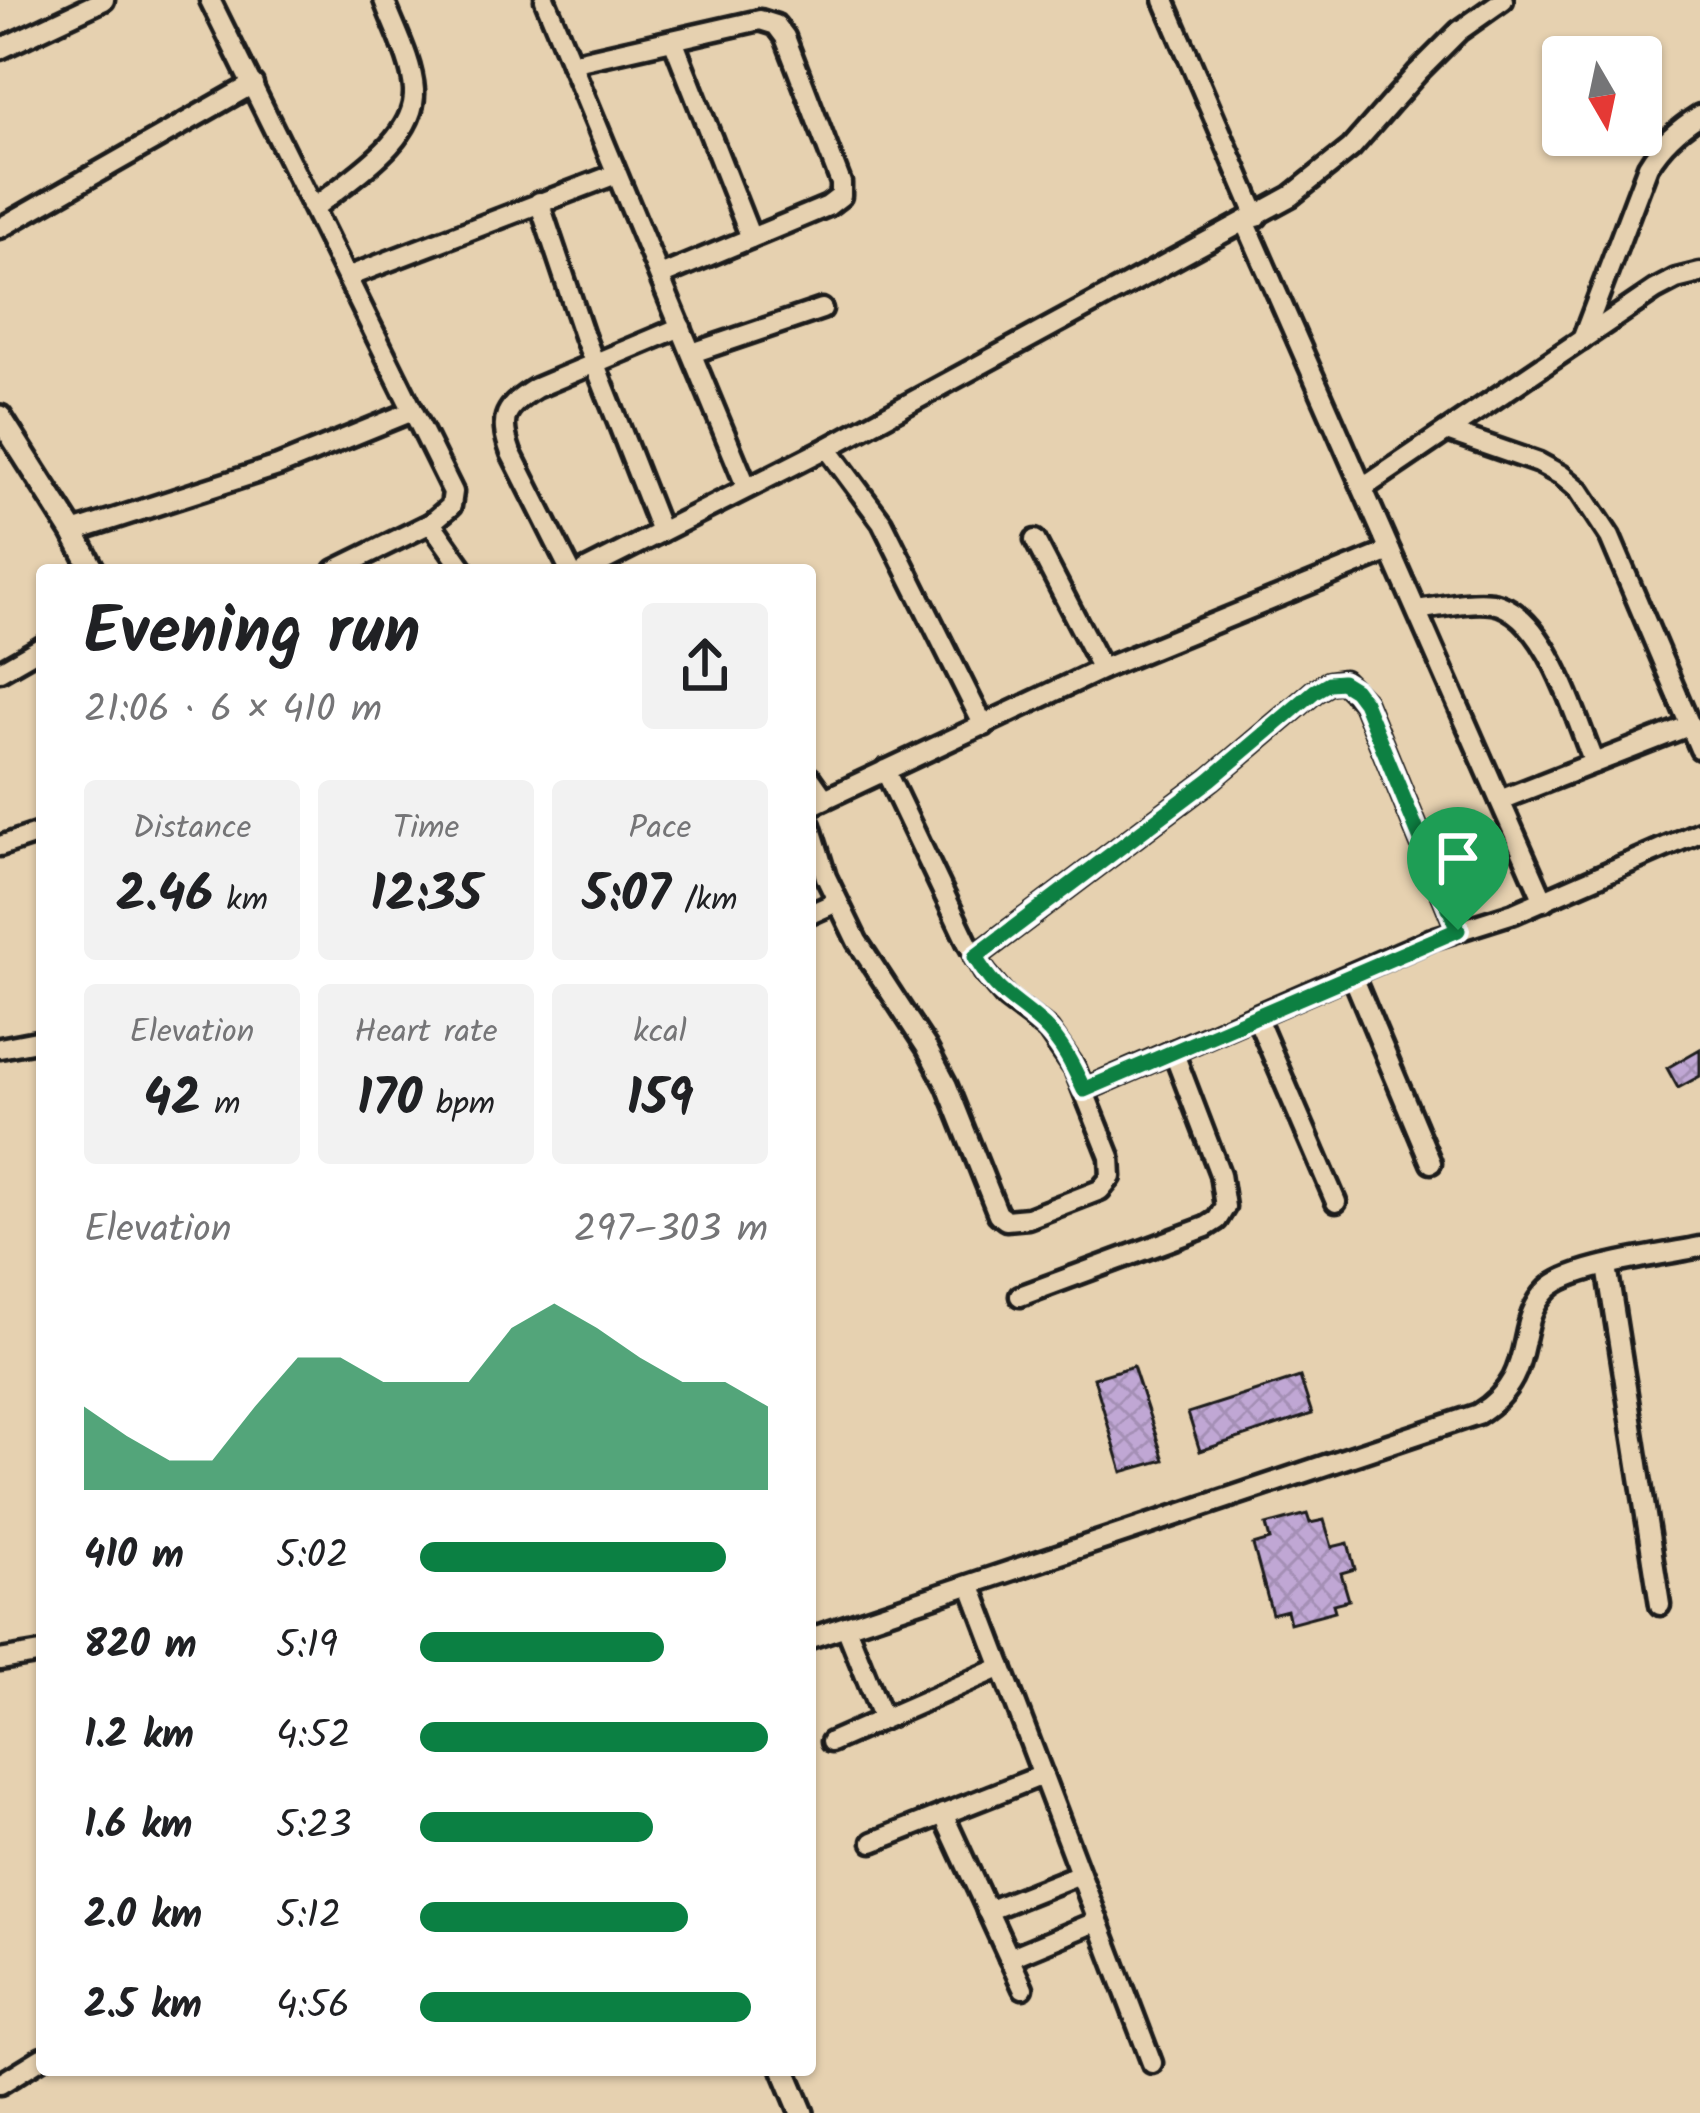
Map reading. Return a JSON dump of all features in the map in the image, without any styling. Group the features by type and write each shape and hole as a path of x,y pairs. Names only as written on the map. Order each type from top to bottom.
{"street":[{"path":"0,49 104,0"},
{"path":"210,0 453,492 451,506 431,524 347,564"},
{"path":"314,208 392,144 413,111 414,86 384,0"},
{"path":"545,0 747,488"},
{"path":"1164,0 1363,488 1544,901"},
{"path":"598,564 827,448 1291,196 1351,148 1459,31 1503,0"},
{"path":"571,63 760,20 776,25 785,37 841,183 841,196 828,206 660,276"},
{"path":"673,40 751,238"},
{"path":"0,228 253,84"},
{"path":"1582,340 1648,166 1669,138 1700,115"},
{"path":"347,277 616,174"},
{"path":"539,202 594,362 661,532"},
{"path":"1363,488 1655,290 1700,274"},
{"path":"692,353 822,309"},
{"path":"567,564 511,453 505,415 536,388 681,327"},
{"path":"73,532 278,466 412,411"},
{"path":"0,418 90,564"},
{"path":"1447,431 1539,463 1579,490 1610,537 1700,748"},
{"path":"827,448 882,522 984,726"},
{"path":"431,524 460,564"},
{"path":"1035,540 1102,669"},
{"path":"817,802 1102,669 1390,551"},
{"path":"1417,610 1477,602 1516,612 1546,649 1594,763"},
{"path":"0,671 36,650"},
{"path":"975,957 1211,779 1315,691 1342,682 1364,702 1458,930"},
{"path":"1500,800 1691,725"},
{"path":"816,844 857,941 947,1086 998,1214 1006,1220 1028,1218 1100,1190 1112,1178 1109,1157 1066,1053 1040,1022 997,989 975,957 885,770"},
{"path":"1084,1090 1700,832"},
{"path":"0,846 36,834"},
{"path":"816,911 837,902"},
{"path":"1352,974 1431,1163"},
{"path":"1256,1016 1336,1202"},
{"path":"0,1048 36,1041"},
{"path":"1020,1296 1217,1220 1225,1207 1225,1191 1173,1051"},
{"path":"816,1636 1478,1414 1509,1388 1538,1303 1549,1288 1564,1278 1607,1266 1700,1248"},
{"path":"1607,1266 1660,1605"},
{"path":"971,1586 1152,2063"},
{"path":"846,1627 884,1719"},
{"path":"0,1660 36,1654"},
{"path":"831,1742 1002,1667"},
{"path":"873,1842 1042,1775"},
{"path":"943,1814 1023,1988"},
{"path":"988,1911 1080,1874"},
{"path":"1009,1958 1098,1921"},
{"path":"0,2084 36,2061"},
{"path":"787,2076 802,2113"}],"building":[{"path":"1700,1049 1700,1076 1678,1088 1667,1068"},
{"path":"1133,1366 1164,1460 1122,1472 1094,1378"},
{"path":"1300,1377 1312,1414 1200,1451 1188,1413"},
{"path":"1307,1514 1310,1523 1324,1520 1332,1547 1348,1543 1355,1569 1341,1573 1349,1600 1333,1604 1335,1611 1290,1623 1287,1610 1272,1614 1253,1545 1270,1540 1266,1525"}],"route":[{"path":"1342,682 1364,702 1458,930 1084,1090 1056,1040 997,989 975,957 1211,779 1315,691 1342,682"}]}
